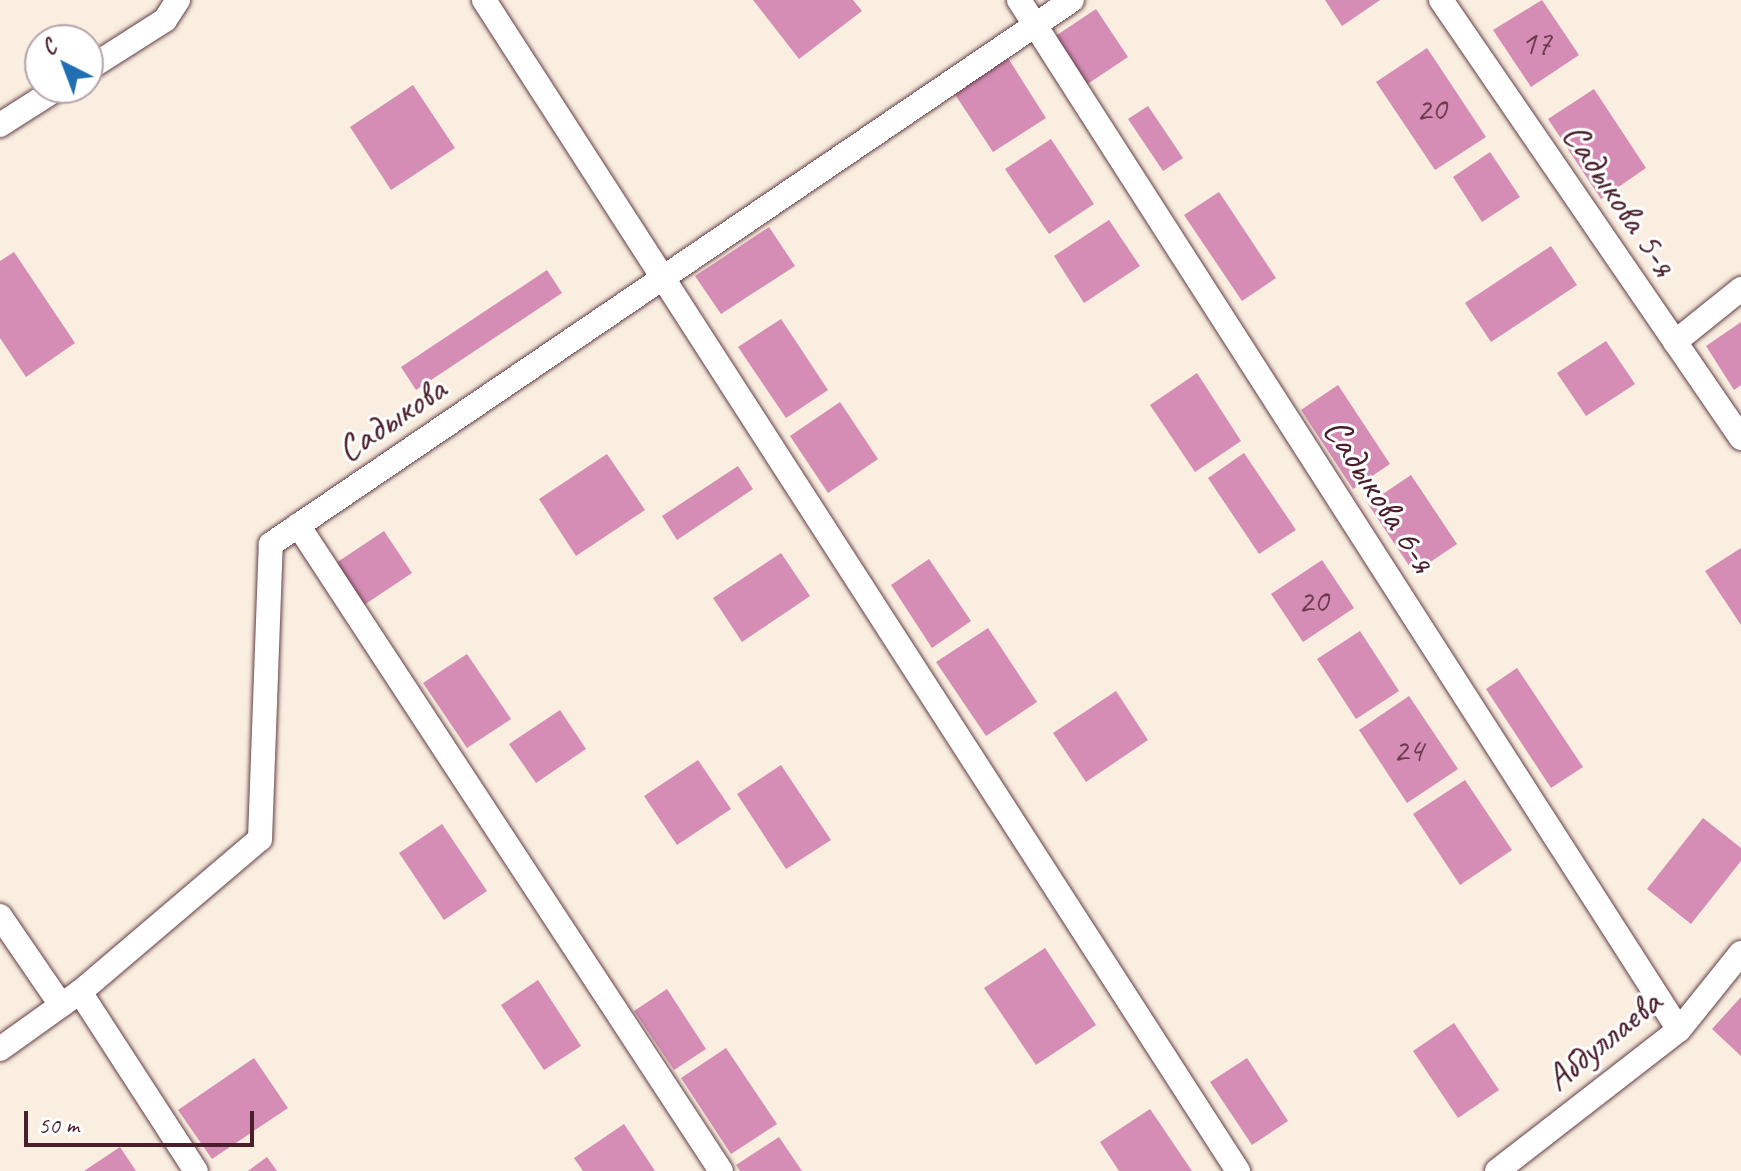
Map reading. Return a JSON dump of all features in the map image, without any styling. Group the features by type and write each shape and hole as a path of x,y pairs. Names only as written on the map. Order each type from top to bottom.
{"street":[{"path":"104,59 165,20 178,0"},
{"path":"484,0 666,276 1238,1171"},
{"name":"Садыкова 6-я","path":"1019,0 1679,1030"},
{"name":"Садыкова","path":"0,1049 70,998 260,839 271,544 1072,0"},
{"name":"Садыкова 5-я","path":"1441,0 1741,438"},
{"path":"0,125 33,104"},
{"path":"1675,342 1741,289"},
{"path":"298,525 721,1171"},
{"path":"0,916 70,998 196,1171"},
{"name":"Абдуллаева","path":"1497,1171 1679,1030 1741,953"}],"building":[{"path":"753,0 853,0 862,11 799,59"},
{"path":"1325,0 1380,0 1342,26"},
{"path":"1542,0 1579,55 1531,87 1493,30"},
{"path":"1096,9 1128,57 1083,87 1051,39"},
{"path":"1427,48 1486,137 1435,170 1376,82"},
{"path":"1008,58 1046,118 993,152 954,93"},
{"path":"413,85 455,148 391,190 350,127"},
{"path":"1594,89 1646,168 1601,199 1548,119"},
{"path":"1148,106 1183,158 1163,171 1128,119"},
{"path":"1051,139 1094,204 1049,234 1005,169"},
{"path":"1490,152 1520,197 1482,222 1453,177"},
{"path":"1219,192 1276,278 1242,301 1184,215"},
{"path":"1109,220 1140,266 1084,303 1054,256"},
{"path":"769,227 795,266 721,314 695,276"},
{"path":"1551,246 1577,285 1491,342 1465,303"},
{"path":"14,252 75,343 26,377 0,338 0,261"},
{"path":"547,270 562,293 416,390 401,367"},
{"path":"781,319 828,390 786,418 738,347"},
{"path":"1741,322 1741,385 1734,390 1706,346"},
{"path":"1606,341 1635,384 1586,416 1557,373"},
{"path":"1197,373 1241,441 1195,472 1150,405"},
{"path":"1338,385 1390,464 1353,489 1301,410"},
{"path":"840,402 878,459 828,493 790,436"},
{"path":"1244,453 1296,530 1259,554 1208,478"},
{"path":"607,454 645,510 576,556 539,499"},
{"path":"738,466 753,489 677,540 662,516"},
{"path":"1411,475 1457,544 1414,573 1368,504"},
{"path":"384,531 412,573 364,605 336,563"},
{"path":"1741,548 1741,625 1705,571"},
{"path":"781,553 810,596 742,642 713,598"},
{"path":"929,559 971,621 932,648 891,585"},
{"path":"1322,560 1354,608 1303,642 1271,594"},
{"path":"988,628 1037,702 986,736 936,662"},
{"path":"1360,631 1399,691 1356,719 1317,659"},
{"path":"467,654 511,719 467,748 423,683"},
{"path":"1517,668 1583,767 1551,788 1486,689"},
{"path":"1116,691 1148,740 1086,782 1053,733"},
{"path":"1409,696 1458,769 1407,803 1359,730"},
{"path":"560,710 586,749 536,783 509,744"},
{"path":"698,760 731,809 677,845 644,796"},
{"path":"781,765 831,840 786,869 737,794"},
{"path":"1465,780 1512,850 1460,885 1413,814"},
{"path":"1703,818 1741,848 1741,861 1691,924 1647,889"},
{"path":"442,824 487,891 444,920 399,853"},
{"path":"1045,948 1096,1025 1036,1065 984,988"},
{"path":"538,980 581,1046 544,1070 501,1005"},
{"path":"667,989 706,1049 674,1070 634,1011"},
{"path":"1741,997 1741,1056 1712,1029"},
{"path":"1454,1023 1499,1090 1458,1118 1413,1051"},
{"path":"726,1048 777,1124 731,1154 681,1078"},
{"path":"254,1058 288,1108 212,1159 178,1110"},
{"path":"1247,1058 1288,1121 1252,1145 1210,1082"},
{"path":"1150,1109 1192,1171 1119,1171 1100,1142"},
{"path":"624,1124 655,1171 583,1171 574,1158"},
{"path":"779,1137 802,1171 740,1171 736,1165"},
{"path":"120,1147 136,1171 84,1171"},
{"path":"267,1157 277,1171 248,1171"}]}
